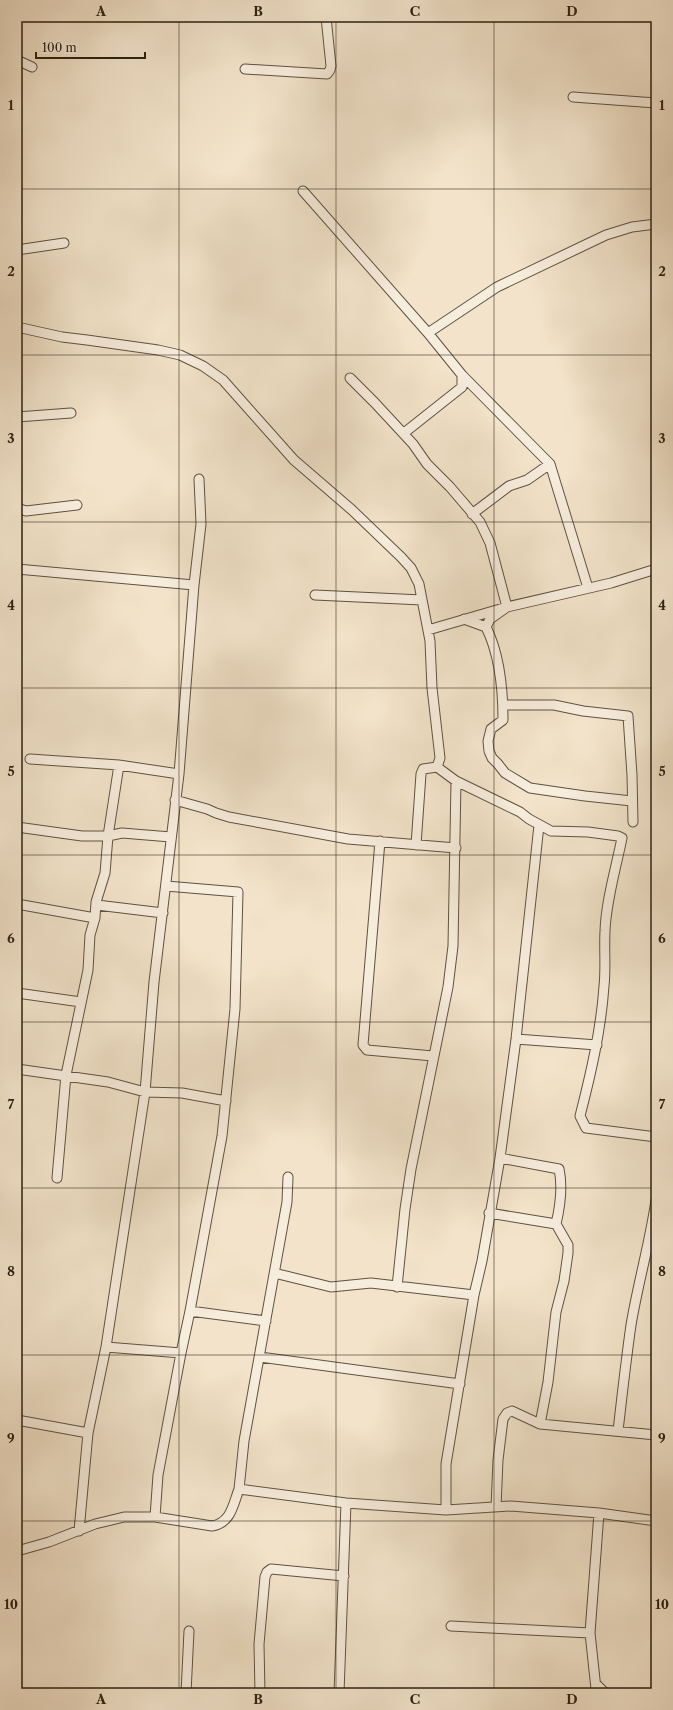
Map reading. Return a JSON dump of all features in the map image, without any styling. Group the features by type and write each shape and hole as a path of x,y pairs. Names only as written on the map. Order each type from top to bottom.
{"street":[{"path":"245,69 327,74 331,66 326,17"},
{"path":"17,60 32,67"},
{"path":"573,97 656,103"},
{"path":"302,191 428,334 462,375 550,464 588,588"},
{"path":"428,334 497,288 606,235 632,227 656,224"},
{"path":"17,250 64,243"},
{"path":"17,327 62,338 87,340 166,352 180,355 203,366 223,380 294,460 352,510 401,557 411,568 418,584 430,641 432,688 440,758 437,767"},
{"path":"404,433 462,387 462,375"},
{"path":"350,378 404,433 427,464 450,487 480,522 490,543 507,607"},
{"path":"17,416 71,413"},
{"path":"472,514 509,486 527,480 550,464"},
{"path":"79,1530 88,1433 106,1347 145,1092 154,982 178,774 194,585 201,524 199,479"},
{"path":"17,508 26,511 77,505"},
{"path":"17,568 194,585"},
{"path":"428,630 507,607 611,583 656,569"},
{"path":"316,595 422,600"},
{"path":"486,627 490,619 507,607"},
{"path":"464,619 486,627 494,642 500,670 503,720 491,729 488,741 489,751 492,758 505,773 530,788 585,796 632,800"},
{"path":"503,705 554,705 583,711 628,716 632,775 632,822"},
{"path":"30,759 119,765 178,774"},
{"path":"56,1178 66,1075 89,964 90,935 95,918 96,902 105,873 108,836 119,765"},
{"path":"416,845 421,774 423,770 437,767 456,781 520,812 551,831 588,832 618,836 622,838 607,911 604,987 596,1045 580,1116 581,1120 584,1121 586,1128 656,1137"},
{"path":"397,1287 406,1202 433,1056 448,987 454,946 456,781"},
{"path":"175,800 207,808 216,813 229,817 348,839 456,848"},
{"path":"446,1510 446,1464 474,1295 482,1261 489,1213 500,1158 516,1039 539,825"},
{"path":"17,828 82,836 108,836 122,833 171,837"},
{"path":"380,841 363,1044 366,1050 433,1056"},
{"path":"155,1517 158,1475 222,1136 235,1009 238,892 166,886"},
{"path":"17,904 95,918"},
{"path":"97,905 163,913"},
{"path":"17,993 81,1002"},
{"path":"516,1039 596,1045"},
{"path":"17,1069 108,1082 145,1092 182,1093 226,1102"},
{"path":"500,1158 559,1169 561,1177 559,1210 556,1224 568,1245 568,1253 564,1281 556,1312 548,1382 540,1424"},
{"path":"17,1551 49,1542 110,1520 124,1517 155,1517 212,1526 218,1525 225,1521 229,1516 239,1489 244,1442 287,1202 288,1178"},
{"path":"618,1431 631,1326 648,1247 656,1200"},
{"path":"489,1213 556,1224"},
{"path":"274,1275 278,1274 331,1287 372,1283 474,1295"},
{"path":"190,1311 266,1321"},
{"path":"106,1347 181,1353"},
{"path":"260,1357 460,1384"},
{"path":"496,1507 498,1460 503,1419 507,1413 512,1411 540,1424 656,1435"},
{"path":"17,1420 88,1433"},
{"path":"239,1489 346,1503 446,1510 511,1506 599,1513 656,1521"},
{"path":"339,1693 346,1503"},
{"path":"599,1513 590,1633 595,1688 605,1693"},
{"path":"260,1693 259,1644 265,1576 267,1572 271,1569 344,1576"},
{"path":"451,1626 590,1633"},
{"path":"186,1693 189,1631"}]}
